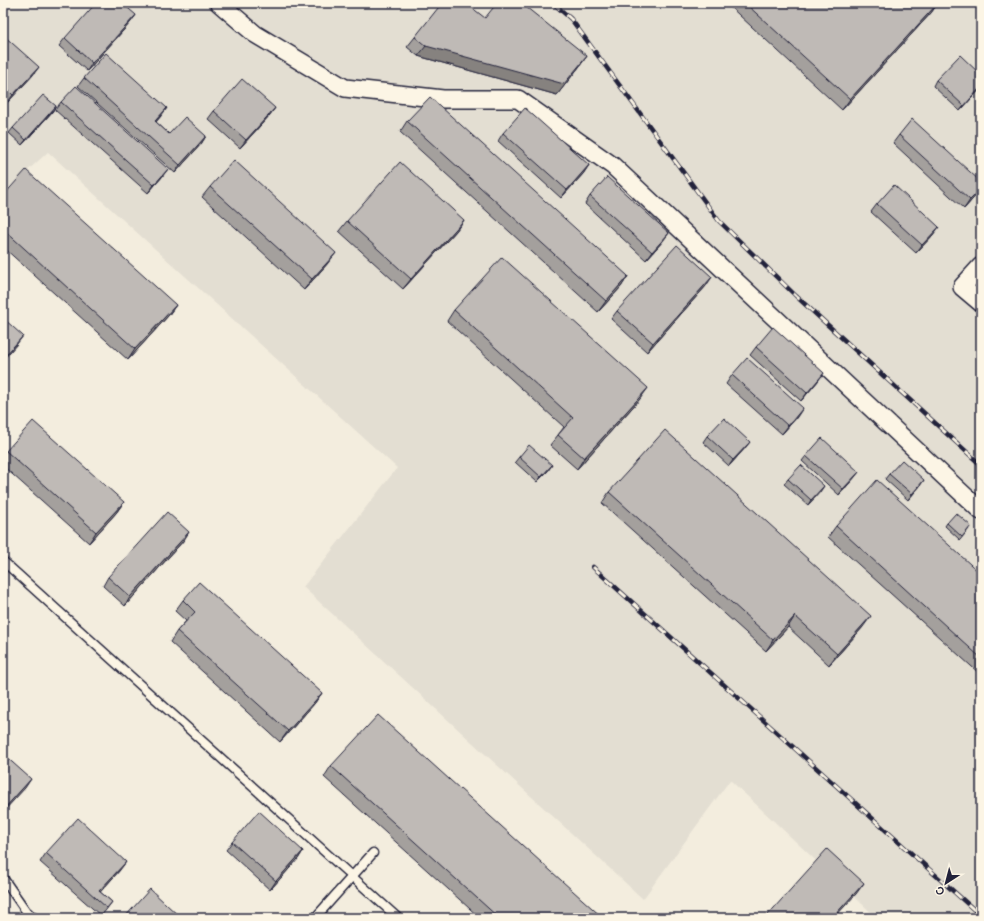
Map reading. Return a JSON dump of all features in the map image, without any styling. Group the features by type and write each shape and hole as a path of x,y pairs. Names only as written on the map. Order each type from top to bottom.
{"street":[{"path":"219,3 255,34 345,88 443,99 518,99 613,166 981,511"},
{"path":"981,266 962,287 981,303"}],"lane":[{"path":"3,561 398,918"},
{"path":"315,918 373,852"},
{"path":"3,878 26,911 34,918"}],"shaded area":[{"path":"3,3 981,3 981,918 877,918 730,780 643,899 303,587 397,468 48,152 3,193"}],"building":[{"path":"96,3 122,3 136,15 92,63 65,38"},
{"path":"442,3 466,3 485,18 497,3 521,3 587,56 564,84 426,46 415,37"},
{"path":"745,3 938,3 850,99"},
{"path":"3,35 39,67 13,95 3,85"},
{"path":"106,53 167,108 155,121 169,134 185,117 206,136 180,165 84,78"},
{"path":"960,55 981,75 981,87 964,106 936,80"},
{"path":"242,79 275,108 246,140 214,111"},
{"path":"76,86 168,169 154,185 61,102"},
{"path":"43,95 56,106 26,140 13,128"},
{"path":"430,97 628,276 606,301 407,121"},
{"path":"525,108 589,165 567,190 503,133"},
{"path":"912,119 981,182 981,189 970,200 899,135"},
{"path":"234,160 336,253 312,279 210,187"},
{"path":"400,162 464,220 411,279 347,221"},
{"path":"26,170 176,305 135,349 3,229 3,196"},
{"path":"607,177 669,233 652,252 590,196"},
{"path":"894,185 939,227 922,245 877,204"},
{"path":"677,245 712,277 653,343 617,311"},
{"path":"502,257 648,388 584,458 558,435 573,418 454,310"},
{"path":"3,318 23,336 3,358"},
{"path":"773,327 824,373 807,393 756,347"},
{"path":"747,358 803,408 788,426 732,375"},
{"path":"724,418 750,442 733,460 707,436"},
{"path":"33,421 124,502 96,532 6,451"},
{"path":"665,430 871,616 837,654 795,616 773,640 609,492"},
{"path":"822,438 859,472 843,489 806,456"},
{"path":"529,445 552,465 541,477 519,457"},
{"path":"902,460 924,480 912,494 889,474"},
{"path":"801,465 824,486 811,500 788,479"},
{"path":"877,480 981,574 981,658 836,526"},
{"path":"167,512 189,532 130,597 108,577"},
{"path":"956,513 971,526 962,537 947,523"},
{"path":"199,582 322,693 288,731 177,631 195,612 183,600"},
{"path":"378,715 603,918 499,918 331,766"},
{"path":"3,754 31,779 3,810"},
{"path":"259,811 303,851 276,881 232,842"},
{"path":"78,818 126,862 99,891 112,902 107,908 46,853"},
{"path":"827,849 864,883 832,918 765,918"},
{"path":"150,889 181,918 124,918"},
{"path":"876,914 881,918 872,918"}],"railway":[{"path":"553,3 571,19 719,221 796,296 981,465"},
{"path":"593,567 981,916"}]}
